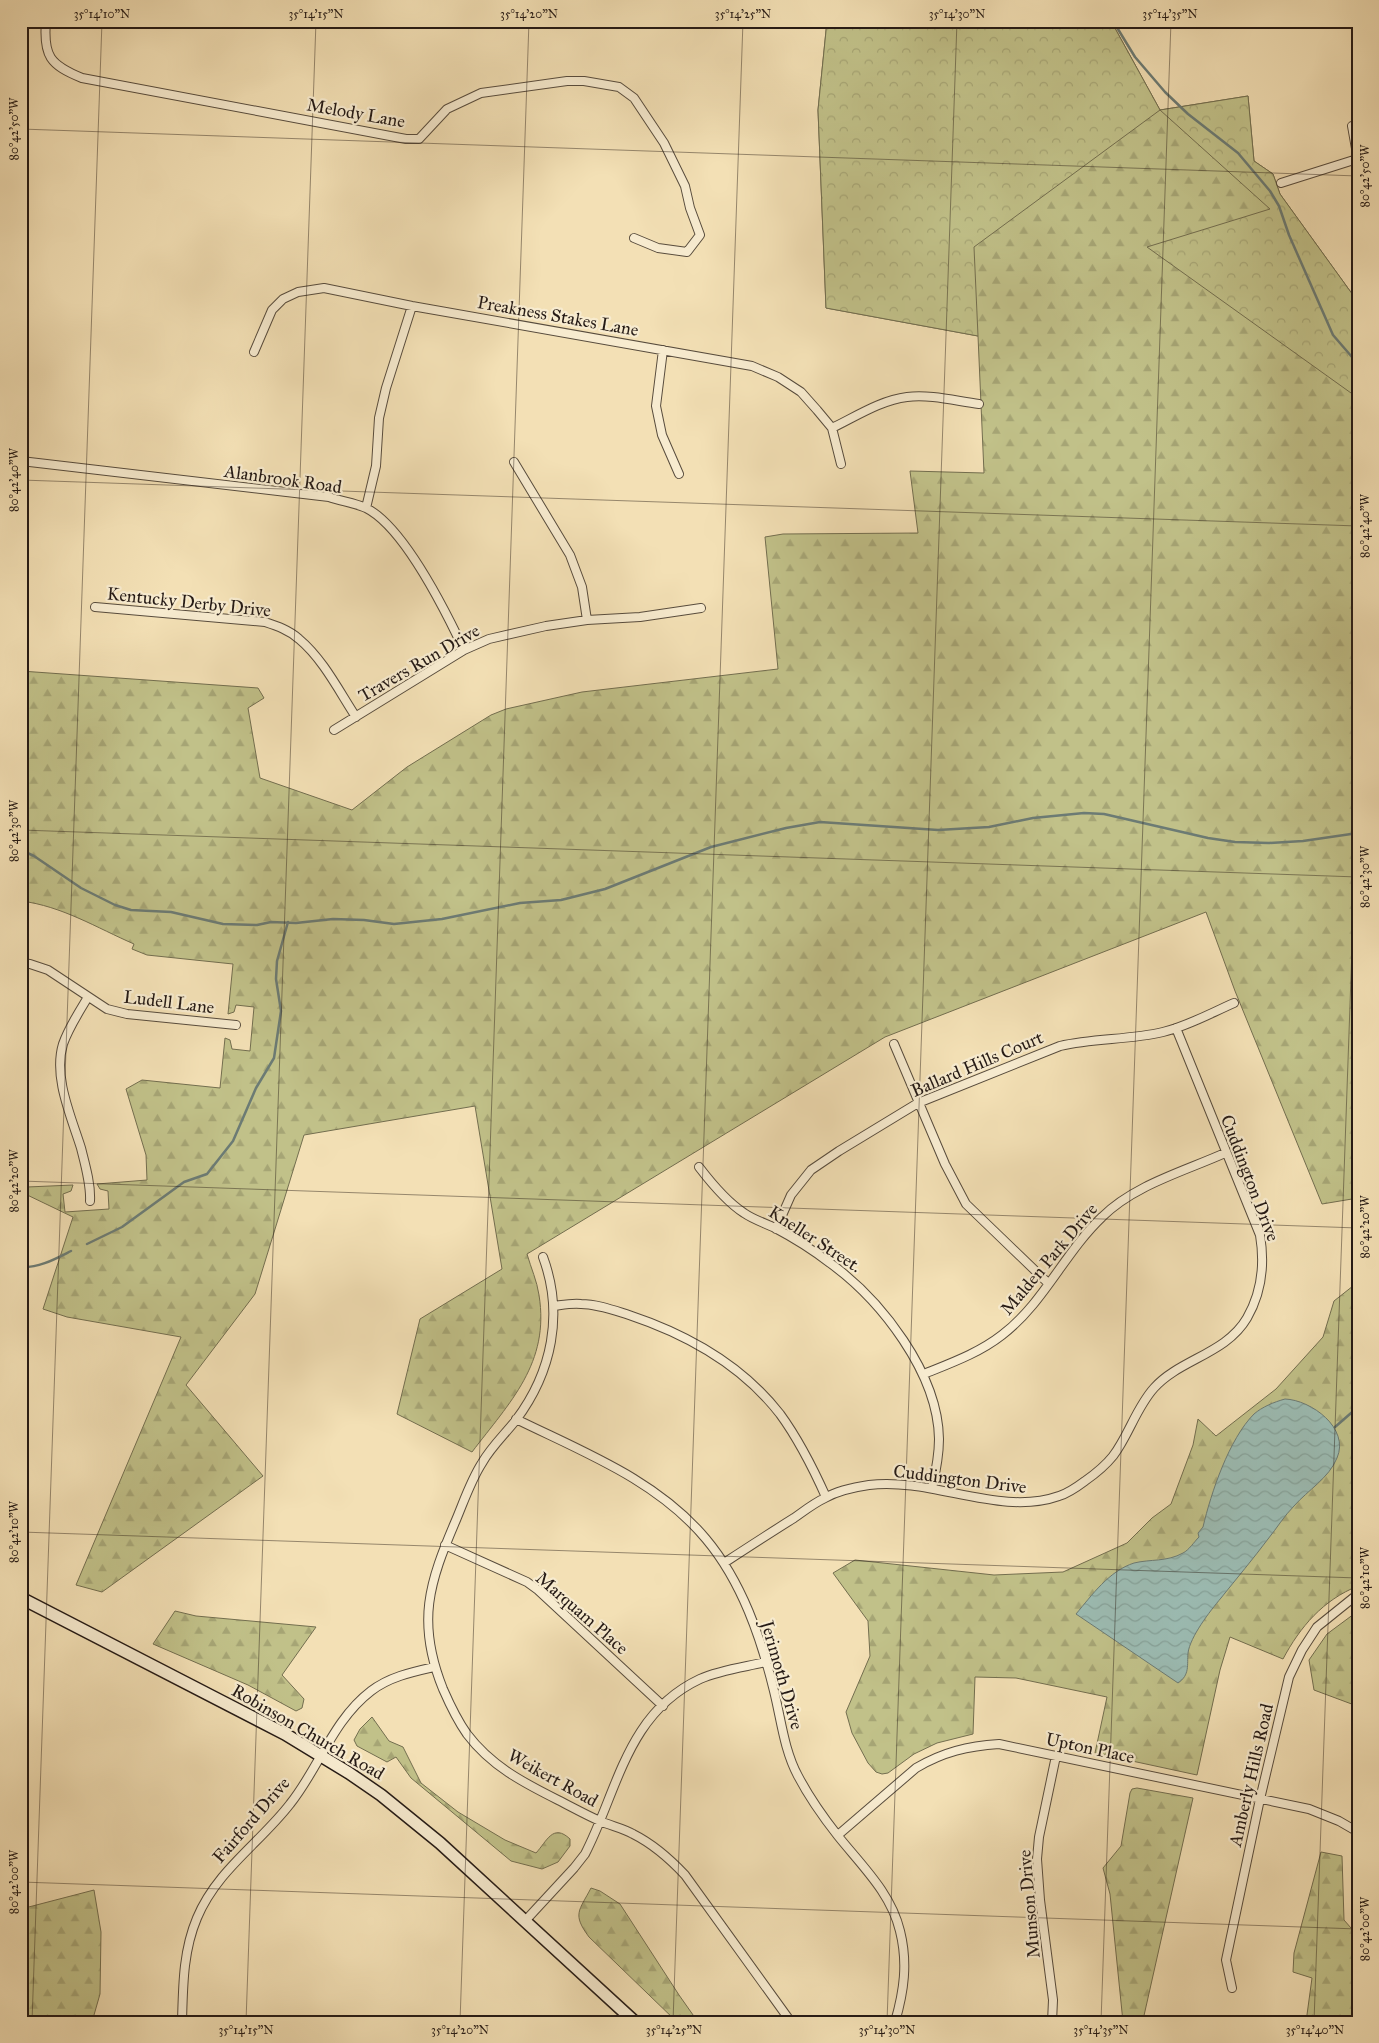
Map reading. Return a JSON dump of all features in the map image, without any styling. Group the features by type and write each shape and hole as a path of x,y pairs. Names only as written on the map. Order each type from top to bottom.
{"street":[{"name":"Melody Lane","path":"46,21 45,47 52,60 64,71 82,78 406,139 419,138 447,109 482,93 567,81 584,81 619,87 634,98 664,143 685,186 690,208 700,234 687,252 658,248 634,238"},
{"path":"1281,183 1358,159 1352,126"},
{"name":"Preakness Stakes Lane","path":"254,352 272,310 283,299 298,292 324,288 412,306 752,366 778,376 800,392 832,428 841,464"},
{"path":"366,508 376,466 379,418 386,388 412,306"},
{"path":"663,350 656,406 662,435 679,474"},
{"path":"832,428 878,406 906,397 925,396 979,404"},
{"name":"Alanbrook Road","path":"21,461 329,497 366,508 394,532 410,554 445,611 464,650"},
{"path":"514,462 570,555 582,587 587,620"},
{"name":"Kentucky Derby Drive","path":"95,607 264,622 283,628 299,639 311,652 329,674 356,717"},
{"name":"Travers Run Drive","path":"334,730 464,650 489,639 546,626 587,620 640,617 701,608"},
{"name":"Ludell Lane","path":"21,963 48,970 107,1008 127,1014 236,1025"},
{"path":"88,997 72,1023 63,1044 60,1076 85,1163 90,1201"},
{"name":"Ballard Hills Court","path":"776,1229 792,1195 811,1170 840,1150 918,1103 1060,1046 1082,1041 1143,1036 1176,1028 1234,1003"},
{"name":"Cuddington Drive","path":"724,1563 826,1497 868,1486 889,1484 932,1488 982,1498 1025,1502 1034,1502 1060,1496 1076,1488 1104,1466 1114,1455 1147,1397 1160,1382 1179,1368 1220,1345 1245,1321 1256,1301 1260,1286 1263,1254 1260,1235 1176,1028"},
{"path":"894,1044 945,1164 966,1204 1048,1283"},
{"name":"Malden Park Drive","path":"924,1374 977,1352 1002,1336 1048,1283 1079,1241 1102,1216 1123,1199 1225,1152"},
{"name":"Kneller Street.","path":"699,1167 715,1188 744,1214 776,1229 829,1262 860,1286 886,1315 924,1374 936,1410 939,1438 937,1466 932,1488"},
{"name":"Weikert Road","path":"543,1257 550,1276 554,1306 552,1344 544,1372 516,1419 482,1462 437,1565 430,1589 428,1615 429,1641 434,1667 455,1716 467,1734 500,1767 518,1779 599,1821 633,1834 666,1856 679,1869 744,1955 791,2022"},
{"path":"554,1306 580,1304 609,1309 649,1322 684,1337 738,1371 779,1413 794,1434 811,1463 826,1497"},
{"name":"Jerimoth Drive","path":"516,1419 635,1479 654,1492 686,1517 724,1563 732,1576 752,1621 766,1662 780,1724 796,1774 838,1836 881,1888 893,1910 900,1931 906,1962 903,1992 895,2022"},
{"name":"Marquam Place","path":"445,1545 527,1582 538,1590 662,1706"},
{"name":"Amberly Hills Road","path":"1232,1988 1226,1960 1260,1800 1289,1677 1298,1656 1317,1627 1358,1594"},
{"name":"Robinson Church Road","path":"21,1598 285,1734 381,1795 413,1820 635,2022"},
{"path":"525,1921 574,1868 589,1846 631,1745 644,1726 662,1706 684,1688 702,1678 766,1662"},
{"name":"Fairford Drive","path":"182,2022 186,1954 193,1929 203,1905 225,1873 289,1806 350,1710 370,1691 396,1677 434,1667"},
{"name":"Upton Place","path":"838,1836 916,1768 949,1752 974,1746 999,1744 1309,1809 1338,1820 1358,1832"},
{"name":"Munson Drive","path":"1052,2022 1053,2000 1040,1900 1037,1859 1039,1837 1056,1756"}],"green space":[{"path":"827,21 1111,21 1160,110 1248,96 1254,161 1273,174 1280,194 1358,302 1358,1198 1322,1204 1235,991 1206,912 885,1037 527,1254 539,1295 541,1319 539,1341 533,1361 524,1380 500,1416 472,1452 397,1414 420,1319 502,1269 475,1106 304,1135 255,1294 186,1385 263,1476 102,1592 76,1585 181,1337 67,1317 43,1309 73,1217 21,1192 21,1183 27,1187 73,1185 71,1191 63,1194 65,1212 109,1209 108,1191 100,1189 97,1184 147,1180 146,1155 126,1089 142,1080 220,1088 225,1038 230,1040 232,1049 250,1051 254,1007 236,1005 234,1012 228,1014 233,964 147,955 132,949 134,944 79,918 51,908 21,901 21,671 258,688 264,698 248,708 260,778 352,810 407,767 491,715 506,709 582,692 778,669 765,537 783,534 918,533 910,471 984,473 978,336 826,308 818,110"},
{"path":"827,21 1111,21 1160,110 974,247 978,336 826,308 818,110"},
{"path":"1248,96 1254,161 1273,174 1280,194 1358,302 1358,398 1147,247 1270,209 1160,110"},
{"path":"1358,1282 1358,1586 1345,1592 1323,1607 1297,1636 1283,1659 1230,1637 1220,1670 1197,1775 1095,1753 1107,1697 1016,1678 975,1677 973,1734 937,1743 914,1754 888,1773 876,1772 868,1763 852,1733 846,1712 870,1656 868,1621 833,1573 855,1560 994,1575 1063,1572 1127,1543 1152,1518 1171,1504 1193,1445 1198,1419 1216,1436 1276,1389 1323,1337 1334,1301"},
{"path":"175,1611 196,1616 316,1627 282,1675 304,1699 302,1708 296,1711 248,1685 153,1644"},
{"path":"1358,1611 1358,1708 1314,1690 1309,1660 1327,1634"},
{"path":"372,1717 389,1741 403,1747 421,1783 458,1812 505,1840 536,1853 547,1839 555,1833 570,1839 570,1846 558,1862 542,1869 511,1861 411,1778 396,1757 387,1762 357,1746 354,1740 360,1729"},
{"path":"1137,1788 1193,1798 1143,2020 1145,2022 1123,2022 1110,1894 1103,1868 1121,1846 1130,1793 1132,1789"},
{"path":"1321,1852 1342,1856 1344,1920 1358,1936 1358,2022 1306,2022 1312,1978 1293,1972 1294,1953"},
{"path":"591,1888 600,1891 620,1904 698,2022 677,2022 589,1937 580,1923 579,1912"},
{"path":"94,1890 101,1932 100,1994 92,2022 21,2022 21,1909"}],"water":[{"path":"1285,1399 1306,1404 1326,1418 1338,1436 1340,1447 1337,1458 1324,1478 1287,1514 1206,1617 1192,1639 1188,1653 1186,1673 1178,1683 1076,1614 1102,1584 1125,1567 1134,1563 1171,1558 1189,1548 1199,1537 1198,1533 1203,1527 1222,1467 1237,1437 1257,1411"}],"waterway":[{"path":"1113,21 1135,57 1165,92 1188,114 1238,153 1270,191 1279,206 1289,235 1333,335 1358,364"},
{"path":"21,850 34,856 81,888 115,905 131,910 171,912 223,924 257,925 271,922 296,923 333,919 364,920 394,924 442,919 520,903 561,900 605,889 711,847 786,828 820,822 938,830 989,827 1033,818 1084,813 1104,814 1208,838 1235,842 1303,841 1358,833"},
{"path":"87,1244 122,1227 184,1182 207,1174 233,1141 256,1088 274,1058 281,1011 276,979 277,961 288,922"},
{"path":"21,1267 41,1264 71,1251"},
{"path":"1335,1427 1358,1407"}]}
